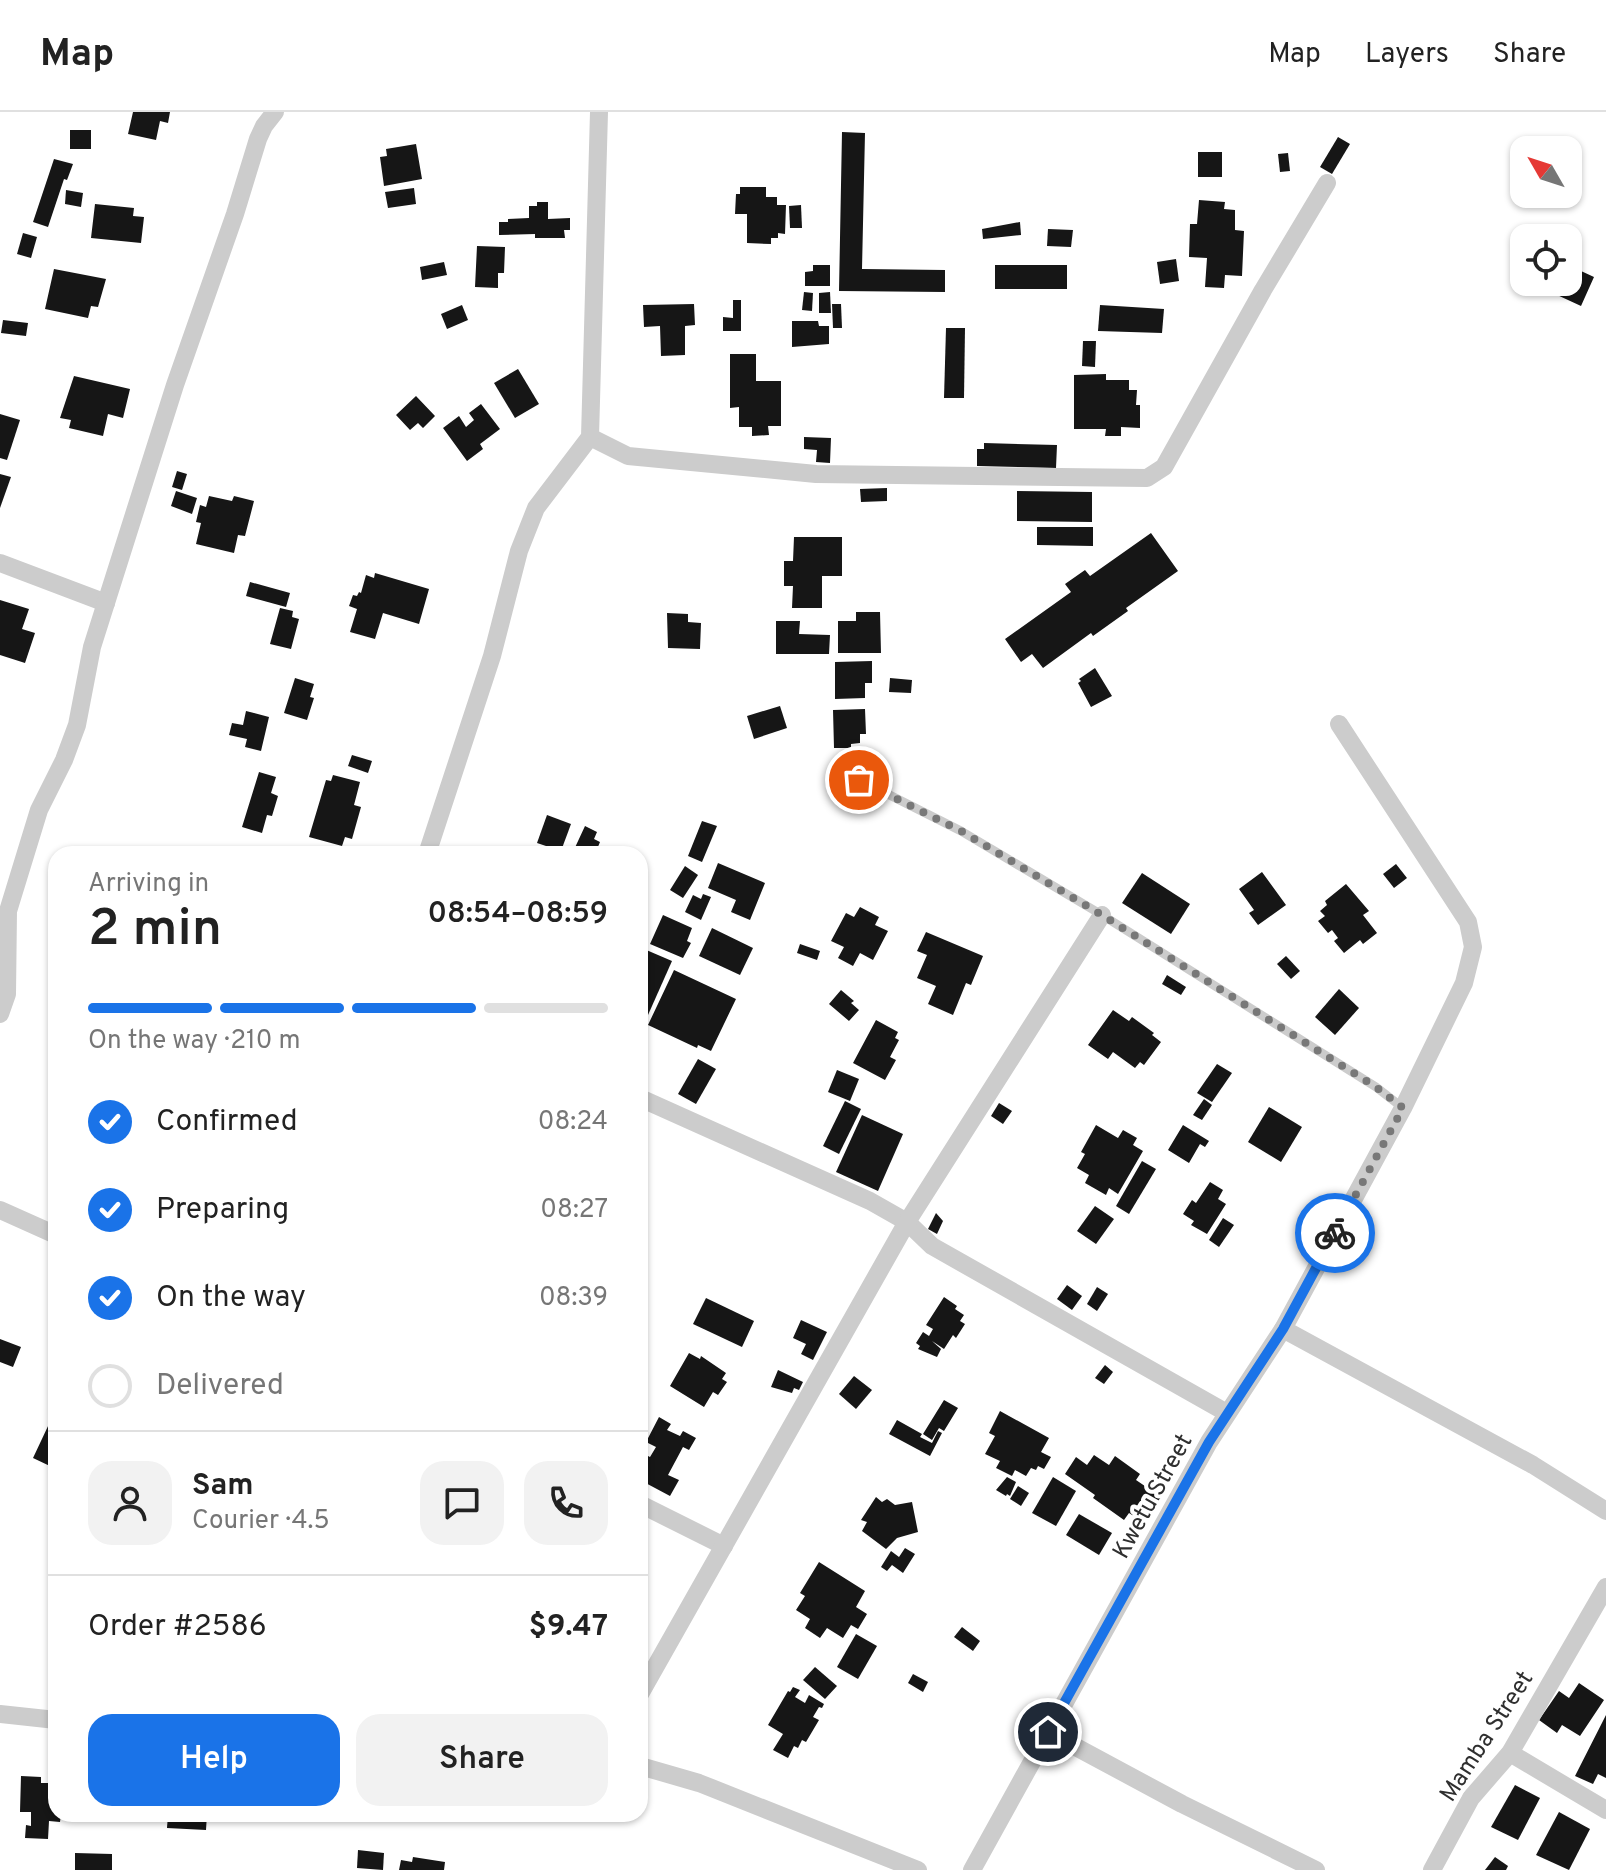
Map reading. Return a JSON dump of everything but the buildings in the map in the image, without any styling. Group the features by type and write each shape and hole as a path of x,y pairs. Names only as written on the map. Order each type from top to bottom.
{"street":[{"path":"0,1014 7,994 8,911 39,810 64,760 77,725 92,647 175,385 258,139 275,112"},
{"path":"430,846 492,656 519,551 536,508 590,437 599,112"},
{"path":"590,437 628,456 816,474 1147,478 1164,467 1327,183"},
{"path":"0,563 106,603"},
{"name":"Kwetu Street","path":"972,1870 1227,1413 1283,1329 1403,1108 1464,983 1473,947 1468,922 1339,724"},
{"path":"648,1680 907,1222 1102,915"},
{"path":"648,1102 870,1201 907,1222 932,1246 1227,1413"},
{"path":"0,1210 48,1231"},
{"path":"1283,1329 1533,1465 1606,1511"},
{"path":"648,1508 724,1546"},
{"name":"Mamba Street","path":"1432,1870 1471,1798 1510,1753 1606,1587"},
{"path":"0,1714 48,1719"},
{"path":"1048,1732 1182,1804 1316,1870"},
{"path":"1510,1753 1606,1810"},
{"path":"648,1768 699,1783 918,1870"}],"lane":[{"path":"834,767 961,831 1102,915 1376,1087 1403,1108"}],"way so far":[{"path":"859,780 961,831 1102,915 1376,1087 1403,1108 1335,1233"}],"route":[{"path":"1048,1732 1209,1442 1283,1329 1335,1233"}]}
